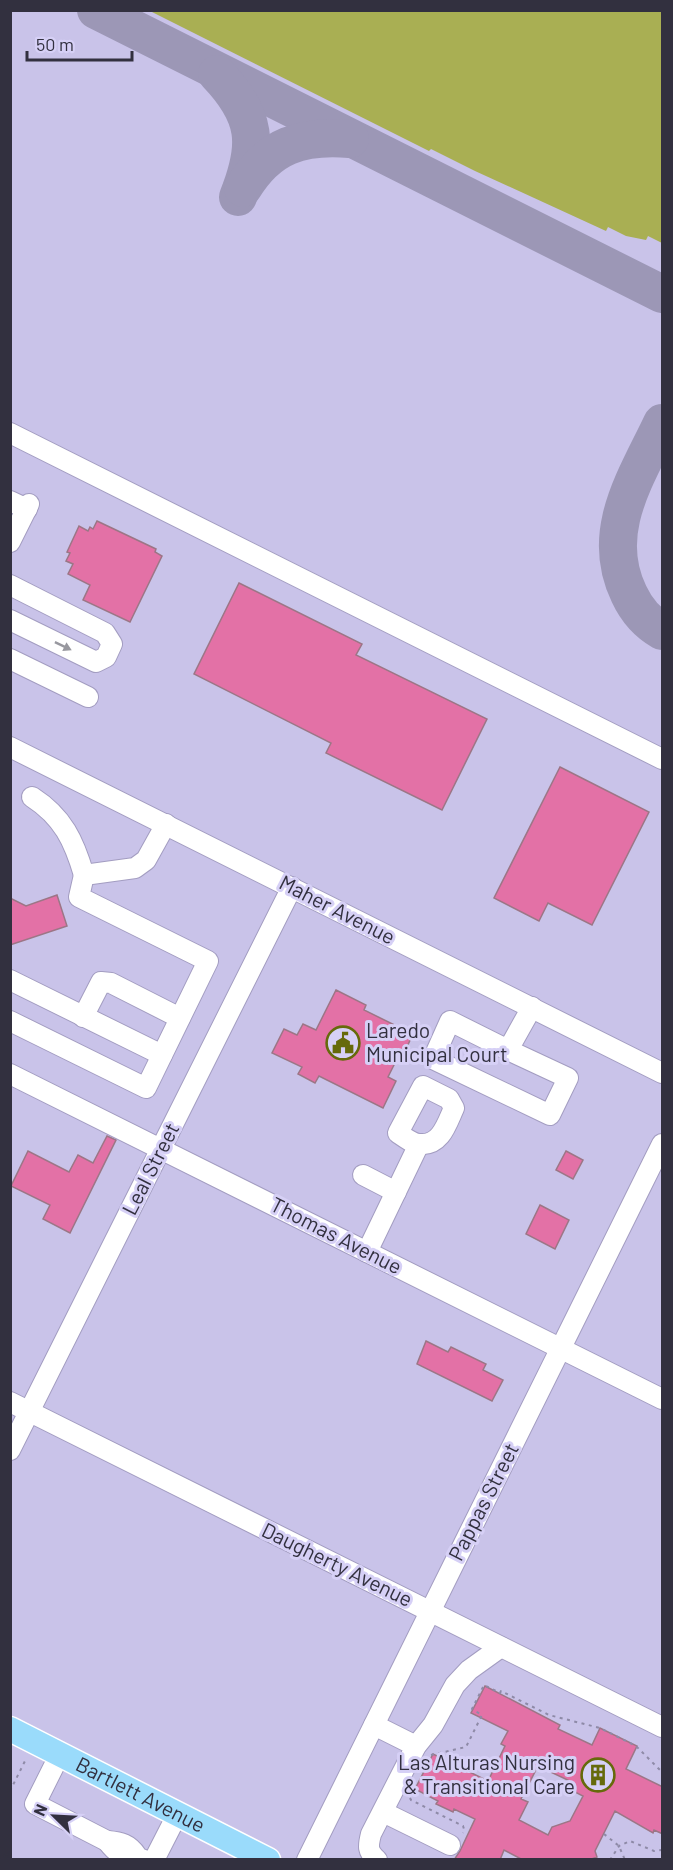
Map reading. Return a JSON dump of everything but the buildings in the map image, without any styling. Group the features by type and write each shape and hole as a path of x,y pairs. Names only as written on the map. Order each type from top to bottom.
{"main road":[{"name":"Bartlett Avenue","path":"10,1729 268,1860"}],"street":[{"path":"10,433 663,759"},
{"path":"10,542 22,505"},
{"path":"10,585 105,633 112,644 106,657 96,662 10,620"},
{"path":"10,659 88,697"},
{"name":"Maher Avenue","path":"10,747 663,1073"},
{"path":"10,1021 146,1088 208,961 79,897 84,875 76,848 49,808 32,797"},
{"path":"84,875 135,868 146,861 166,825"},
{"name":"Leal Street","path":"10,1450 292,887"},
{"path":"10,980 162,1055"},
{"path":"84,1017 101,981 111,983 180,1018"},
{"path":"508,1050 532,1007"},
{"path":"450,1021 508,1050 568,1078 550,1115 433,1059 450,1021"},
{"name":"Thomas Avenue","path":"10,1074 663,1399"},
{"path":"367,1252 419,1144"},
{"name":"Pappas Street","path":"307,1860 663,1144"},
{"path":"363,1175 396,1192"},
{"name":"Daugherty Avenue","path":"10,1402 663,1727"},
{"path":"377,1860 371,1854 368,1846 371,1834 422,1754 433,1725 455,1685 469,1670 501,1647"},
{"path":"374,1725 422,1754"},
{"path":"60,1754 35,1804 107,1841 120,1842 145,1858 178,1813"},
{"path":"383,1812 455,1843"}],"path":[{"path":"422,1754 466,1747 482,1715 472,1709 484,1685 549,1715 600,1728 636,1746 663,1772"},
{"path":"10,1791 28,1756"},
{"path":"410,1796 411,1800 464,1827 455,1843"},
{"path":"603,1834 619,1846 625,1860"},
{"path":"610,1860 619,1846 630,1840 654,1851 663,1850"}],"green space":[{"path":"150,11 662,11 662,243 648,236 646,240 626,236 608,227 606,231 431,149 429,151"}],"taxiway":[{"path":"96,10 662,294"},
{"path":"217,74 240,104 247,118 250,132 249,162 238,197"},
{"path":"243,188 264,162 288,146 317,139 350,139"},
{"path":"662,423 624,506 619,527 618,549 621,571 632,600 647,620 662,631"}],"place":[{"name":"Laredo Municipal Court","path":"343,1043"},
{"name":"Las Alturas Nursing & Transitional Care","path":"598,1775"}]}
